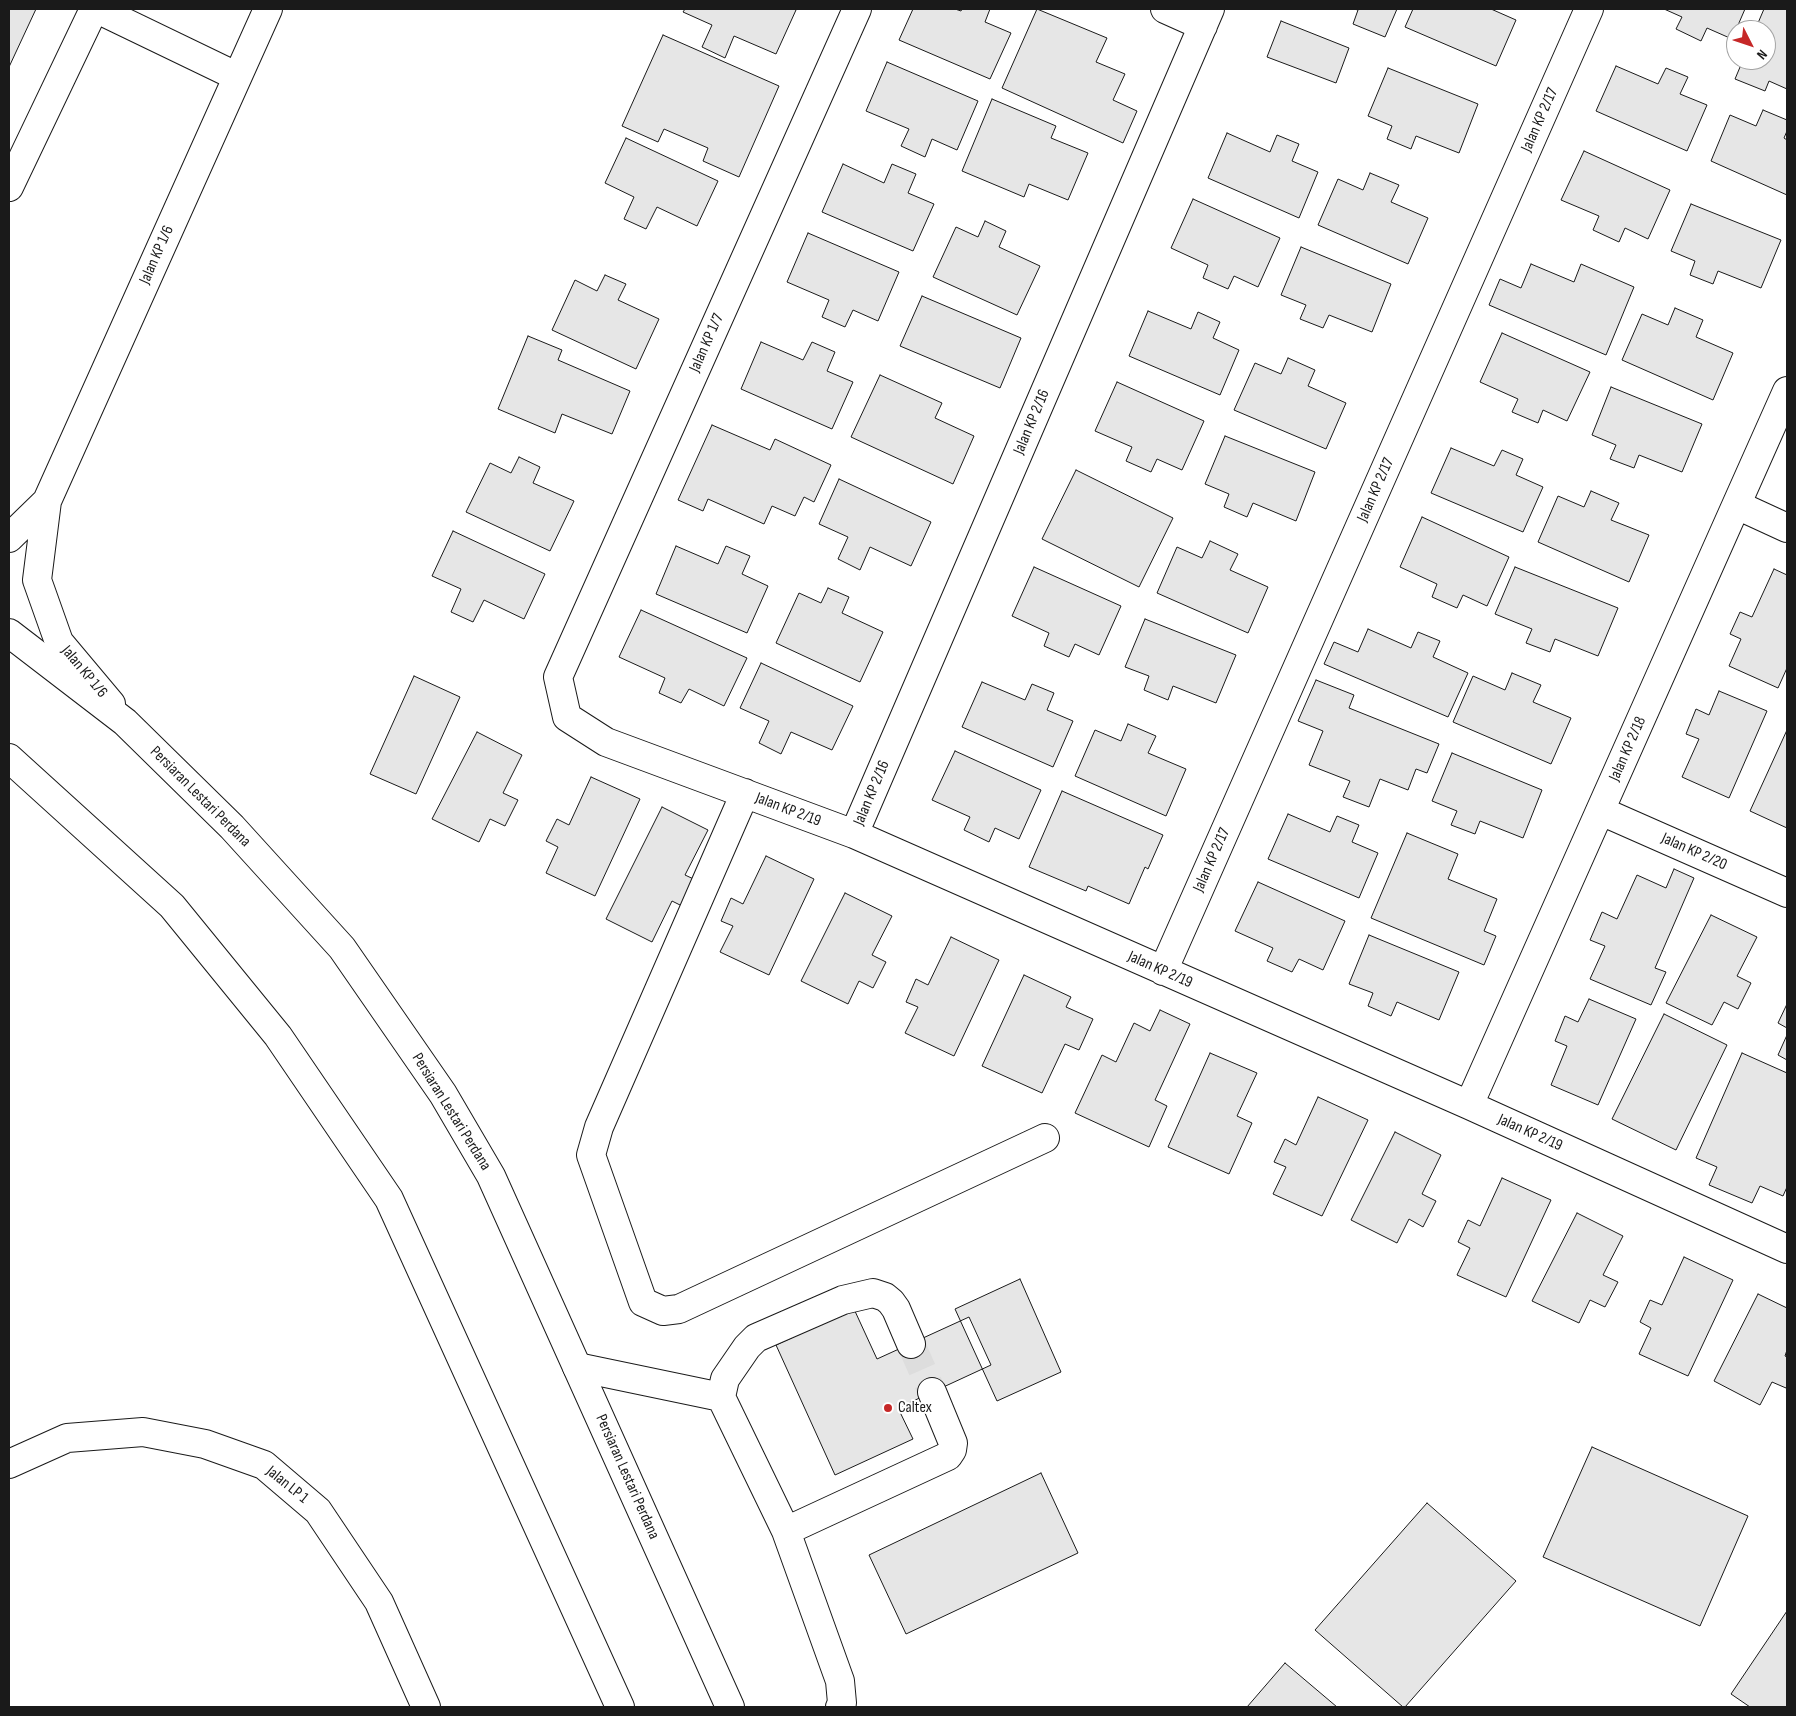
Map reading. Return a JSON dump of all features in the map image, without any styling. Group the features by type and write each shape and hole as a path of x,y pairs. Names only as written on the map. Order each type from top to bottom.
{"street":[{"path":"9,186 96,9 236,76"},
{"name":"Jalan KP 1/6","path":"125,722 59,642 37,580 47,501 236,76 268,9"},
{"name":"Jalan KP 1/7","path":"558,677 857,9"},
{"path":"1165,9 1206,17"},
{"name":"Jalan KP 2/17","path":"1163,971 1589,9"},
{"name":"Jalan KP 2/16","path":"854,834 1206,17"},
{"name":"Jalan KP 2/18","path":"1469,1106 1787,391"},
{"name":"Jalan KP 1/6","path":"9,538 47,501"},
{"path":"1737,505 1787,528"},
{"name":"Persiaran Lestari Perdana","path":"9,633 125,722 232,827 342,948 443,1094 491,1176 730,1707"},
{"name":"Jalan KP 2/19","path":"558,677 567,717 606,742 854,834 1787,1249"},
{"path":"9,758 172,906 278,1036 389,1198 620,1707"},
{"path":"745,793 599,1127 591,1155 643,1302 663,1311 679,1309 1045,1138"},
{"name":"Jalan KP 2/20","path":"1601,811 1787,894"},
{"path":"840,1707 842,1703 840,1681 786,1531 721,1397 725,1379 747,1347 756,1338 843,1300 873,1293 885,1297 896,1310 911,1344"},
{"path":"577,1367 721,1397"},
{"path":"786,1531 948,1456 952,1450 953,1443 932,1392"},
{"name":"Jalan LP 1","path":"9,1464 67,1438 143,1432 205,1444 264,1465 318,1511 379,1602 426,1707"}],"building":[{"path":"9,9 36,9 9,67"},
{"path":"685,9 796,10 776,54 734,36 725,58 702,47 712,25 683,12"},
{"path":"913,9 955,9 961,11 962,9 990,9 985,22 1011,33 990,79 899,40"},
{"path":"1037,9 1107,38 1096,62 1125,74 1113,100 1137,111 1123,143 1002,88"},
{"path":"1354,9 1397,9 1385,37 1353,24 1358,10"},
{"path":"1413,9 1491,9 1516,20 1496,66 1405,27"},
{"path":"1664,9 1745,9 1740,20 1726,20 1726,36 1707,28 1701,41 1676,29 1682,17"},
{"path":"1764,9 1787,9 1787,89 1769,81 1765,91 1735,79 1739,70 1776,70 1776,20 1759,20"},
{"path":"1281,21 1349,48 1336,83 1267,57"},
{"path":"663,35 779,86 739,177 703,161 708,148 664,129 658,142 622,126"},
{"path":"887,62 978,101 957,150 932,139 925,157 901,146 909,129 866,111"},
{"path":"1616,66 1658,84 1666,68 1688,77 1680,94 1707,105 1687,151 1596,111"},
{"path":"1388,68 1478,104 1459,153 1416,136 1411,149 1387,139 1392,126 1368,116"},
{"path":"992,99 1056,126 1051,138 1088,153 1068,200 1029,184 1024,197 962,171"},
{"path":"1763,110 1787,120 1787,131 1784,138 1787,140 1787,195 1711,161 1730,115 1756,126"},
{"path":"1227,133 1270,152 1277,135 1299,144 1292,161 1318,172 1299,218 1208,178"},
{"path":"626,138 718,181 697,226 657,207 646,229 624,219 634,197 605,183"},
{"path":"1584,151 1670,190 1648,239 1625,228 1619,242 1593,230 1599,216 1561,200"},
{"path":"843,164 884,183 892,164 916,174 908,193 934,204 913,251 822,212"},
{"path":"1370,173 1399,185 1391,202 1428,218 1408,264 1318,225 1338,179 1363,190"},
{"path":"1193,199 1280,238 1258,287 1234,276 1228,289 1203,278 1208,265 1171,248"},
{"path":"1691,204 1781,240 1761,288 1718,271 1713,284 1690,275 1695,261 1671,251"},
{"path":"985,221 1006,231 999,247 1040,266 1017,315 933,277 956,227 978,237"},
{"path":"808,233 899,272 878,321 853,310 845,327 822,317 829,300 787,282"},
{"path":"1301,247 1391,284 1372,332 1329,315 1323,328 1300,319 1306,305 1281,295"},
{"path":"1531,264 1574,282 1581,264 1634,287 1606,355 1489,305 1500,279 1521,288"},
{"path":"605,275 626,284 618,300 659,319 636,369 552,330 575,280 597,291"},
{"path":"922,296 1021,338 1000,388 900,346"},
{"path":"1675,308 1703,320 1696,337 1733,353 1713,400 1622,360 1642,314 1668,325"},
{"path":"1148,311 1191,329 1198,312 1220,322 1213,338 1239,350 1220,395 1129,356"},
{"path":"1502,333 1590,372 1567,421 1543,410 1538,423 1512,412 1518,399 1480,382"},
{"path":"528,336 562,350 558,360 630,391 612,434 562,414 555,433 498,409"},
{"path":"761,342 803,360 812,342 835,352 827,371 853,382 832,429 741,389"},
{"path":"1288,358 1315,370 1308,386 1346,403 1326,449 1234,410 1255,363 1281,374"},
{"path":"880,375 942,403 935,418 974,436 953,484 851,437"},
{"path":"1117,382 1204,421 1182,470 1157,459 1151,472 1126,461 1132,447 1095,431"},
{"path":"1611,387 1702,424 1682,472 1639,455 1634,468 1610,459 1616,445 1592,435"},
{"path":"712,425 770,450 775,439 831,465 814,502 804,497 795,516 772,506 764,524 708,499 703,511 678,500"},
{"path":"1225,436 1315,472 1296,521 1253,503 1247,517 1224,507 1229,494 1205,484"},
{"path":"1451,448 1494,466 1502,450 1523,459 1516,475 1543,487 1523,532 1431,493"},
{"path":"519,457 540,467 533,483 574,501 550,551 466,512 490,463 511,473"},
{"path":"1076,470 1173,518 1139,587 1042,539"},
{"path":"839,479 931,522 911,566 870,547 860,570 838,559 848,537 819,524"},
{"path":"1591,491 1619,503 1611,520 1649,535 1629,582 1538,542 1558,496 1584,507"},
{"path":"1422,517 1509,557 1487,606 1463,595 1457,608 1432,597 1437,584 1400,567"},
{"path":"453,531 545,574 524,619 484,600 473,622 451,612 461,589 432,576"},
{"path":"1210,541 1238,554 1230,570 1268,587 1248,633 1157,593 1177,547 1202,558"},
{"path":"676,546 718,564 726,546 750,556 742,574 768,586 747,633 656,594"},
{"path":"1034,567 1121,606 1099,655 1075,644 1069,657 1044,646 1049,633 1012,616"},
{"path":"1515,567 1618,608 1598,656 1555,639 1550,652 1526,643 1532,629 1495,614"},
{"path":"1774,569 1787,575 1787,668 1778,688 1729,666 1741,639 1730,634 1740,612 1752,617"},
{"path":"828,588 849,597 842,613 883,632 860,682 776,643 799,593 821,603"},
{"path":"641,610 747,658 724,706 689,689 681,703 659,693 665,678 619,657"},
{"path":"1145,619 1236,655 1216,703 1173,686 1168,700 1144,690 1149,676 1125,667"},
{"path":"1368,629 1411,648 1418,632 1440,641 1433,657 1468,673 1448,717 1324,664 1334,642 1358,652"},
{"path":"761,663 853,706 832,750 791,732 781,754 759,743 769,721 740,708"},
{"path":"1512,673 1541,685 1533,702 1571,718 1551,764 1453,722 1473,676 1505,690"},
{"path":"414,676 460,697 416,794 370,774"},
{"path":"1316,680 1354,695 1349,708 1439,744 1427,773 1416,769 1408,790 1380,779 1369,807 1343,797 1350,781 1309,765 1323,731 1298,721"},
{"path":"982,682 1025,700 1032,684 1054,693 1047,710 1073,721 1053,767 962,727"},
{"path":"1719,691 1767,711 1729,798 1682,777 1699,739 1686,734 1696,709 1709,715"},
{"path":"1128,724 1156,736 1148,753 1186,769 1166,816 1075,776 1095,730 1121,741"},
{"path":"1787,730 1787,828 1750,811"},
{"path":"477,732 522,755 503,793 518,800 505,826 490,819 479,842 432,819"},
{"path":"955,751 1041,790 1019,839 995,828 989,842 964,830 970,817 932,800"},
{"path":"1452,753 1542,790 1523,838 1480,821 1475,834 1451,825 1457,811 1432,801"},
{"path":"591,777 640,799 595,896 546,873 558,847 546,841 557,819 569,825"},
{"path":"1062,791 1163,835 1148,869 1145,867 1129,904 1088,886 1086,891 1029,867"},
{"path":"662,807 708,830 685,875 700,882 686,908 672,901 652,942 606,919"},
{"path":"1288,814 1330,832 1337,816 1359,825 1352,842 1378,853 1359,898 1268,859"},
{"path":"1407,833 1458,854 1448,879 1497,899 1484,931 1496,936 1484,965 1371,918"},
{"path":"766,856 814,879 769,975 720,952 733,926 721,921 731,898 743,904"},
{"path":"1674,869 1694,878 1655,968 1666,972 1651,1005 1590,979 1605,946 1590,940 1602,912 1617,919 1637,875 1666,888"},
{"path":"1258,882 1345,921 1323,970 1299,959 1292,972 1267,961 1273,948 1235,931"},
{"path":"845,893 892,916 872,955 886,962 873,988 859,981 848,1004 801,981"},
{"path":"1711,915 1757,937 1737,976 1751,983 1738,1009 1724,1002 1712,1025 1666,1003"},
{"path":"1369,935 1459,972 1439,1020 1397,1002 1391,1016 1368,1006 1373,993 1349,984"},
{"path":"951,937 999,960 954,1056 905,1033 918,1007 906,1002 916,979 928,985"},
{"path":"1024,975 1071,997 1066,1007 1093,1019 1079,1050 1065,1044 1042,1093 982,1066"},
{"path":"1589,999 1636,1019 1598,1105 1551,1085 1567,1046 1555,1041 1565,1016 1578,1022"},
{"path":"1787,1004 1787,1028 1778,1023"},
{"path":"1160,1010 1190,1024 1155,1100 1167,1106 1149,1147 1075,1113 1102,1055 1116,1062 1134,1023 1150,1031"},
{"path":"1664,1014 1727,1045 1676,1150 1612,1119"},
{"path":"1787,1035 1787,1060 1778,1055"},
{"path":"1210,1053 1257,1073 1237,1116 1252,1123 1229,1174 1168,1147"},
{"path":"1742,1053 1787,1073 1787,1187 1783,1196 1760,1186 1752,1203 1709,1185 1717,1167 1696,1158"},
{"path":"1318,1097 1368,1120 1322,1216 1273,1194 1286,1167 1274,1162 1285,1139 1296,1145"},
{"path":"1395,1132 1441,1155 1422,1194 1436,1201 1423,1227 1409,1219 1397,1243 1351,1220"},
{"path":"1502,1178 1551,1200 1506,1297 1457,1275 1470,1248 1458,1242 1468,1220 1480,1226"},
{"path":"1577,1213 1623,1236 1603,1275 1618,1282 1605,1307 1590,1300 1579,1323 1532,1301"},
{"path":"1684,1257 1733,1280 1688,1376 1639,1354 1651,1328 1640,1322 1650,1300 1662,1305"},
{"path":"1020,1279 1061,1372 997,1401 955,1309"},
{"path":"1758,1294 1787,1308 1787,1350 1785,1356 1787,1357 1787,1386 1786,1388 1772,1382 1760,1405 1714,1381"},
{"path":"854,1309 877,1359 969,1317 991,1365 898,1408 913,1439 835,1475 776,1345"},
{"path":"1592,1447 1748,1516 1700,1626 1543,1557"},
{"path":"1041,1473 1078,1553 906,1634 869,1555"},
{"path":"1427,1503 1516,1581 1403,1707 1315,1630"},
{"path":"1787,1611 1787,1707 1750,1707 1731,1694"},
{"path":"1285,1663 1337,1707 1247,1707"}],"tunnel":[{"path":"911,1344 932,1392"}],"place":[{"name":"Caltex","path":"888,1408"}]}
